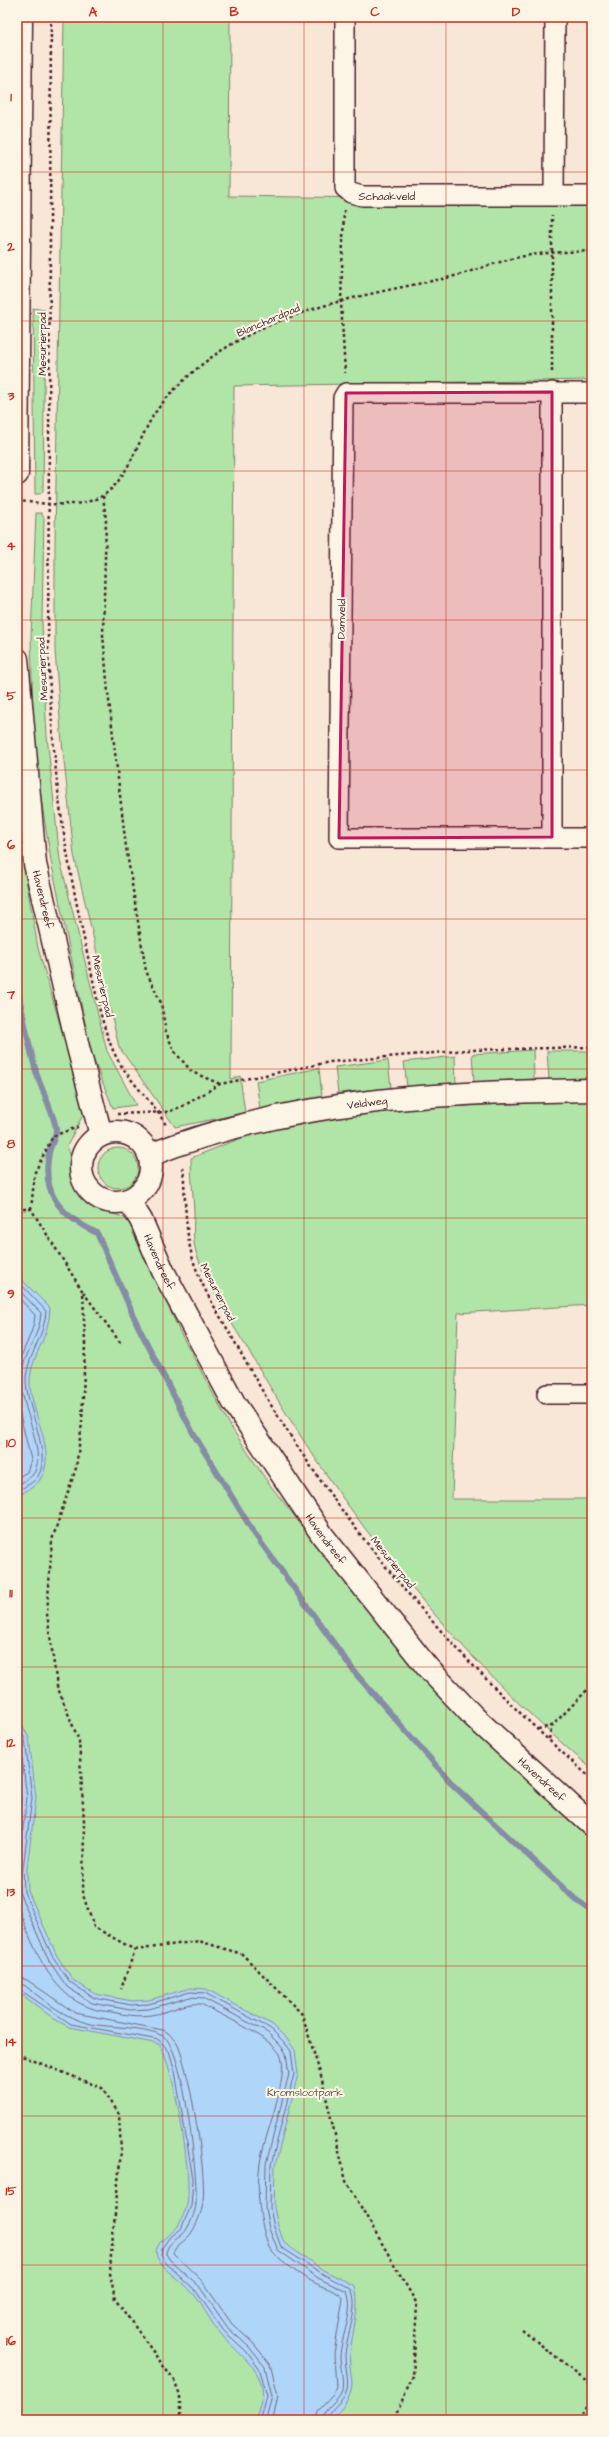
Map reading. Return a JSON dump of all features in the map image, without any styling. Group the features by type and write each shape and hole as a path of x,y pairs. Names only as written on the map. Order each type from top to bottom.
{"street":[{"path":"17,474 21,17"},
{"name":"Schaakveld","path":"345,17 345,188 351,193 362,196 592,196"},
{"path":"554,195 555,17"},
{"path":"552,392 552,837"},
{"path":"346,393 592,393"},
{"name":"Damveld","path":"346,393 343,398 339,838 592,838"},
{"name":"Havendreef","path":"17,659 35,864 78,1047 102,1134"},
{"name":"Veldweg","path":"150,1156 177,1145 224,1130 339,1105 436,1095 592,1090"},
{"path":"124,1132 135,1137 144,1145 150,1156 150,1177 138,1195 129,1201 117,1203 105,1201 94,1196 86,1187 81,1175 80,1163 84,1151 91,1142 102,1134 124,1132"},
{"name":"Havendreef","path":"129,1201 176,1297 234,1403 323,1536 419,1656 474,1718 592,1825"},
{"path":"547,1394 592,1394"}],"path":[{"name":"Mesurierpad","path":"51,17 50,504 48,655 54,749 63,824 75,896 102,1017 112,1049 133,1083 160,1114 177,1145 182,1163 188,1241 197,1272 263,1394 334,1500 379,1557 461,1653 549,1740 592,1778"},
{"path":"345,188 341,302 346,393"},
{"path":"552,392 552,205 554,195"},
{"name":"Blanchardpad","path":"17,501 50,504 93,500 103,496 111,490 121,478 157,410 176,388 217,354 250,335 278,322 341,302 402,286 468,273 492,264 526,256 592,251"},
{"path":"103,496 106,520 104,636 108,692 126,847 146,971 161,1003 166,1032 174,1051 192,1072 220,1084"},
{"path":"160,1114 185,1105 220,1084 330,1062 468,1050 592,1048"},
{"path":"56,1134 53,1136 35,1172 31,1210 83,1292 122,1345"},
{"path":"17,1209 31,1210"},
{"path":"83,1292 85,1344 82,1423 76,1468 52,1540 47,1614 57,1686 79,1741 84,1821 83,1894 94,1927 135,1950 199,1941 242,1954 302,2014 320,2076 346,2181 416,2304 413,2377 393,2420"},
{"path":"538,1729 552,1726 592,1686"},
{"path":"549,1740 552,1726"},
{"path":"121,1989 135,1950"},
{"path":"17,2054 102,2088 119,2114 121,2151 110,2273 114,2295 123,2311 175,2382 180,2395 180,2420"},
{"path":"522,2330 592,2385"},
{"path":"580,2420 592,2398"}],"highlighted area":[{"path":"552,392 552,837 339,838 346,393"}],"green space":[{"path":"64,17 230,17 229,196 592,201 592,380 234,386 231,1079 240,1076 245,1113 175,1127 119,1047 74,855 61,732 55,650 55,541"},
{"path":"33,308 45,310 43,491 40,494 35,494"},
{"path":"36,513 41,513 44,518 42,620 44,682 47,736 60,860 107,1051 136,1105 113,1108 92,1056 51,861 40,792 33,718 31,637"},
{"name":"Kromslootpark","path":"17,827 38,948 85,1111 67,1146 90,1206 123,1217 132,1226 179,1330 231,1427 267,1481 392,1641 446,1698 592,1837 592,2420 17,2420"},
{"path":"533,1050 534,1079 474,1082 472,1054"},
{"path":"547,1051 592,1051 592,1080 549,1080"},
{"path":"455,1056 456,1083 407,1087 404,1062"},
{"path":"388,1060 391,1088 338,1093 335,1067"},
{"path":"319,1068 322,1097 260,1109 256,1081"},
{"path":"592,1100 592,1305 458,1313 452,1499 592,1499 592,1769 542,1725 448,1630 404,1579 324,1472 214,1293 201,1266 194,1242 191,1158 246,1136 299,1123 382,1110"},
{"path":"122,1148 129,1151 135,1157 138,1168 137,1176 129,1185 122,1188 114,1188 107,1185 99,1176 98,1164 101,1157 110,1149"}],"water":[{"path":"17,1275 50,1308 47,1328 34,1361 30,1378 31,1391 45,1445 45,1470 37,1483 17,1497"},
{"path":"17,1715 29,1738 36,1798 27,1868 28,1891 57,1956 73,1980 95,1994 132,2001 149,2000 190,1988 206,1989 273,2025 287,2039 295,2050 298,2074 275,2166 274,2208 278,2226 284,2243 323,2270 355,2286 357,2295 357,2312 350,2358 352,2387 348,2399 343,2407 329,2420 256,2420 261,2405 262,2392 260,2381 255,2371 217,2329 191,2291 163,2267 157,2257 157,2247 163,2239 178,2226 182,2218 186,2209 188,2191 185,2147 181,2122 171,2074 159,2044 69,2027 53,2018 17,1991"}],"waterway":[{"path":"17,989 31,1054 56,1130 50,1150 47,1168 51,1192 56,1202 64,1211 73,1219 97,1233 138,1326 193,1433 254,1533 356,1674 455,1787 575,1899 592,1911"}]}
